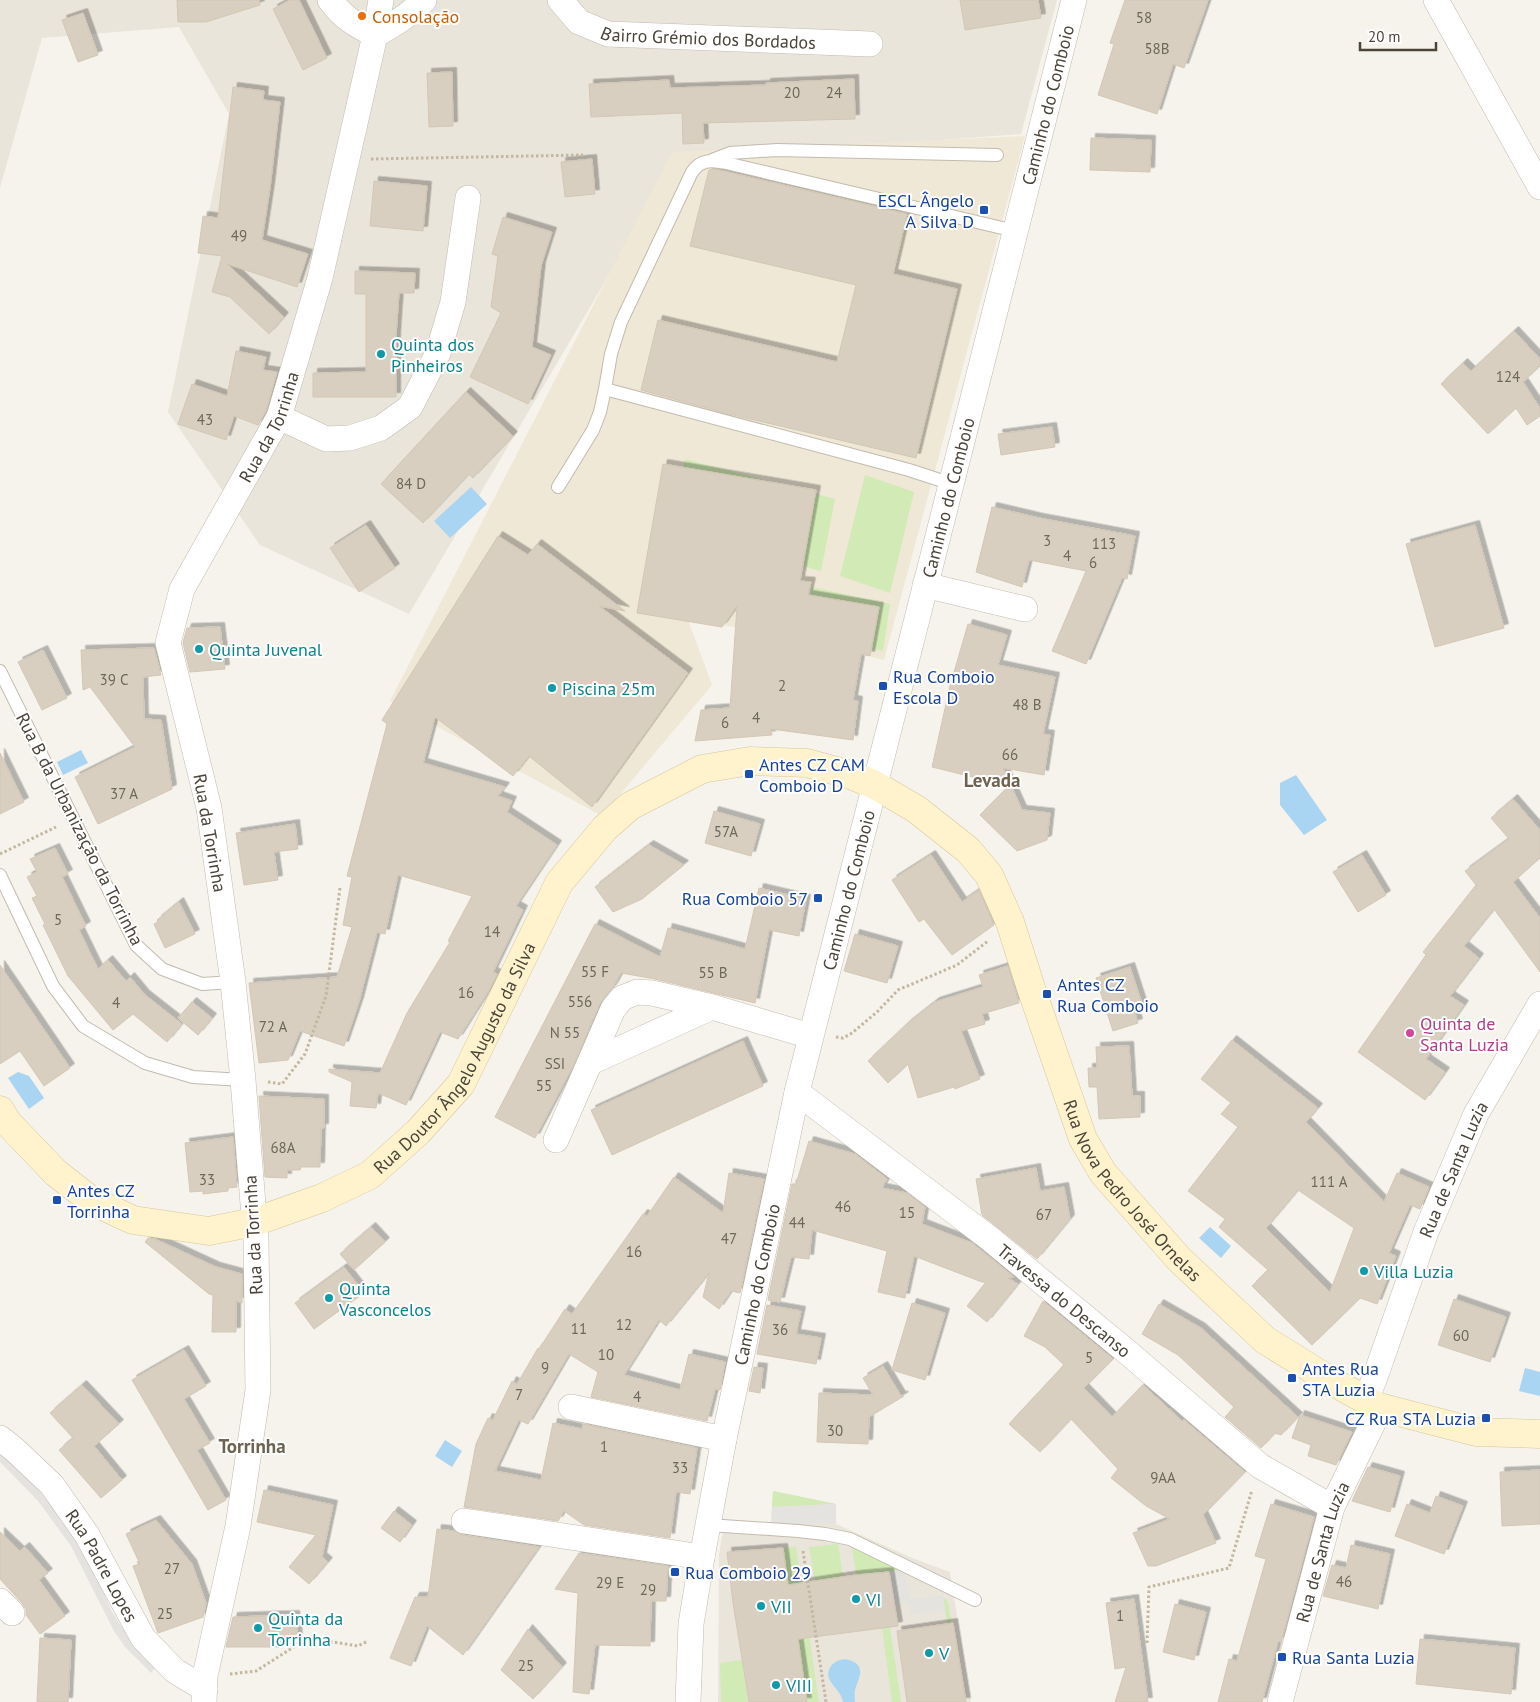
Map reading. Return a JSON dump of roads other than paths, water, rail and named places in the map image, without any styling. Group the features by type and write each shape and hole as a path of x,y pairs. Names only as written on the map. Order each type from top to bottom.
{"street":[{"path":"330,0 338,11 350,21 375,35 395,25 414,11 424,0"},
{"name":"Rua da Torrinha","path":"204,1689 238,1526 258,1390 254,1222 233,982 209,808 168,643 182,590 279,417 320,278 348,159 381,0"},
{"name":"Bairro Grémio dos Bordados","path":"560,0 579,22 608,34 870,44"},
{"name":"Caminho do Comboio","path":"688,1702 691,1624 702,1557 724,1439 797,1092 1074,0"},
{"path":"1436,0 1540,187"},
{"path":"279,417 326,438 350,438 381,428 410,407 438,353 453,302 468,198"},
{"path":"925,585 1025,609"},
{"name":"Rua Doutor Ângelo Augusto da Silva","path":"0,1110 8,1123 56,1174 92,1201 133,1220 209,1231 254,1222 322,1198 370,1175 418,1132 461,1084 559,882 605,828 630,806 702,769 750,761 807,763 851,775 875,785"},
{"name":"Rua Nova Pedro José Ornelas","path":"875,785 916,809 968,850 988,874 1010,922 1083,1139 1103,1173 1179,1259 1265,1340 1372,1404 1476,1432 1540,1434"},
{"path":"556,1140 613,1010 622,998 637,992 652,993 712,1007 810,1036"},
{"name":"Rua de Santa Luzia","path":"1280,1702 1332,1507 1374,1421 1372,1404 1374,1380 1426,1232 1476,1114 1540,1004"},
{"path":"591,1062 712,1007"},
{"name":"Travessa do Descanso","path":"797,1092 989,1238 1126,1350 1260,1466 1332,1507"},
{"path":"571,1407 724,1439"},
{"name":"Rua Padre Lopes","path":"0,1438 52,1485 87,1535 143,1638 175,1671 204,1689"},
{"path":"464,1521 702,1557"}],"lane":[{"path":"558,487 593,430 606,389 611,354 622,322 696,166 730,154 777,150 997,155"},
{"path":"712,160 1015,231"},
{"path":"606,389 909,470 952,484"},
{"name":"Rua B da Urbanização da Torrinha","path":"0,671 136,944 162,969 202,984 233,982"},
{"path":"0,875 53,986 83,1026 145,1063 193,1077 243,1080"},
{"path":"708,1525 798,1531 825,1534 850,1540 975,1600"}],"water":[{"path":"471,487 487,504 450,538 434,521"},
{"path":"81,750 88,763 63,775 57,762"},
{"path":"1296,775 1327,820 1304,835 1280,805 1280,783"},
{"path":"18,1072 29,1076 44,1098 29,1109 8,1078"},
{"path":"1210,1227 1231,1246 1221,1258 1199,1238"},
{"path":"1525,1368 1540,1372 1540,1396 1519,1391"},
{"path":"445,1440 462,1451 452,1467 435,1456"},
{"path":"845,1659 857,1664 860,1671 855,1692 855,1702 843,1702 842,1697 830,1681 829,1671 831,1666"}],"place":[{"name":"Consolação","path":"362,16"},
{"name":"ESCL Ângelo A Silva D","path":"984,210"},
{"name":"Quinta dos Pinheiros","path":"381,354"},
{"name":"Quinta Juvenal","path":"199,649"},
{"name":"Rua Comboio Escola D","path":"883,686"},
{"name":"Piscina 25m","path":"552,688"},
{"name":"Antes CZ CAM Comboio D","path":"749,774"},
{"name":"Rua Comboio 57","path":"818,898"},
{"name":"Antes CZ Rua Comboio","path":"1047,994"},
{"name":"Quinta de Santa Luzia","path":"1410,1033"},
{"name":"Antes CZ Torrinha","path":"57,1200"},
{"name":"Villa Luzia","path":"1364,1271"},
{"name":"Quinta Vasconcelos","path":"329,1298"},
{"name":"Antes Rua STA Luzia","path":"1292,1378"},
{"name":"CZ Rua STA Luzia","path":"1486,1418"},
{"name":"Rua Comboio 29","path":"675,1572"},
{"name":"VI","path":"856,1599"},
{"name":"VII","path":"761,1606"},
{"name":"Quinta da Torrinha","path":"258,1628"},
{"name":"V","path":"929,1653"},
{"name":"Rua Santa Luzia","path":"1282,1657"},
{"name":"VIII","path":"776,1685"}],"district":[{"name":"Levada","path":"992,780"},
{"name":"Torrinha","path":"252,1446"}]}
